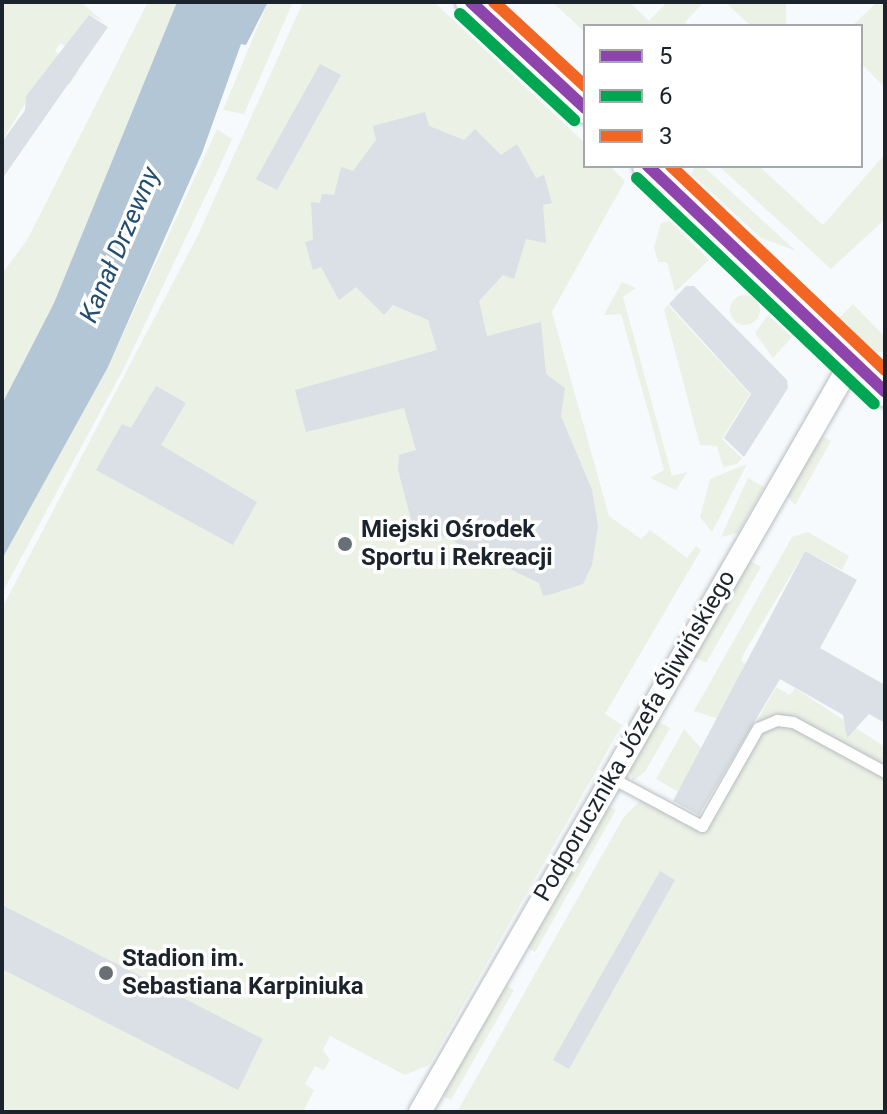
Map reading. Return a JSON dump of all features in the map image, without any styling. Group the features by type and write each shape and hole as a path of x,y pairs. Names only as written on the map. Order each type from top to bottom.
{"street":[{"path":"471,2 583,106"},
{"path":"650,168 873,374"},
{"name":"Podporucznika Józefa Śliwińskiego","path":"420,1112 612,778 873,374"}],"lane":[{"path":"612,778 702,826 758,728 777,720 793,722 885,772"}],"shaded area":[{"path":"2,2 81,2 104,22 89,15 67,47 60,43 55,51 79,70 69,85 46,70 2,141"},
{"path":"148,2 177,2 54,303 2,404 2,274 27,240"},
{"path":"268,2 293,2 244,114 223,110"},
{"name":"Miejski Ośrodek Sportu i Rekreacji","path":"303,2 434,2 583,141 583,168 612,168 625,181 552,312 609,516 641,539 650,530 687,558 696,546 701,550 605,714 622,725 429,1065 405,1075 330,1036 323,1050 330,1060 324,1070 315,1066 305,1084 314,1090 303,1112 2,1112 2,608 198,235"},
{"path":"552,2 629,2 649,21 667,2 704,2 685,22 687,24 583,24 583,30"},
{"path":"725,2 786,2 786,24 749,24"},
{"path":"877,2 885,2 885,88 863,65 863,24 854,24"},
{"path":"217,129 232,139 217,172 125,366 2,593 2,559 108,367"},
{"path":"885,154 885,219 831,269 721,168 761,168 823,225"},
{"path":"694,168 705,168 796,251 761,238 691,174"},
{"path":"670,221 709,260 675,292 667,262 658,262 654,247 661,223"},
{"path":"622,282 636,288 623,297 672,476 687,472 676,490 650,478 664,470 621,314 604,315"},
{"path":"745,295 755,300 760,310 755,320 745,325 735,320 730,310 735,300"},
{"path":"853,304 885,337 885,352 860,354 838,319"},
{"path":"668,305 750,394 722,439 742,458 737,464 723,467 717,446 700,445 664,310"},
{"path":"768,315 792,337 773,358 755,333"},
{"path":"818,434 831,441 795,505 784,493"},
{"path":"747,464 712,532 700,517 710,479"},
{"path":"748,478 764,487 738,533 721,537"},
{"path":"808,532 849,556 842,570 805,551 743,655 741,661 749,666 719,719 694,711 792,537"},
{"path":"747,559 761,567 706,663 693,656"},
{"path":"776,687 790,695 795,688 885,747 885,1112 457,1112 623,818 649,792 701,819"},
{"path":"656,720 670,728 645,772 633,781 629,770"},
{"path":"684,729 702,749 678,792 656,779"},
{"path":"607,806 616,810 535,952 526,947"},
{"path":"505,985 514,990 451,1100 441,1095"}],"water":[{"name":"Kanał Drzewny","path":"177,2 268,2 246,45 241,44 202,153 108,367 2,559 2,404 54,303"}],"building":[{"path":"89,15 108,27 2,179 2,142 25,110 26,96"},
{"path":"320,64 341,75 277,190 256,179"},
{"path":"425,112 429,126 464,140 475,129 501,155 517,144 536,178 544,175 552,203 543,205 546,243 526,239 514,279 503,275 479,301 487,336 541,322 546,374 565,388 561,416 592,490 598,526 592,565 583,584 552,594 543,596 539,583 440,535 435,517 412,523 398,470 399,455 416,450 404,408 306,432 295,390 437,350 428,320 393,305 384,315 356,287 339,300 321,267 313,270 305,242 313,240 311,202 320,203 322,194 334,195 341,167 353,171 376,140 373,126"},
{"path":"686,286 694,286 787,380 788,388 744,457 724,438 751,394 669,304"},
{"path":"156,386 186,403 161,445 257,502 233,545 96,470 122,424 131,428"},
{"path":"805,551 857,580 820,648 885,685 885,723 869,714 847,738 843,715 780,679 699,815 673,801"},
{"path":"660,871 675,880 569,1069 553,1060"},
{"path":"2,905 263,1039 238,1090 2,969"}],"transit line":[{"name":"5","path":"471,2 583,106"},
{"name":"3","path":"494,2 583,84"},
{"name":"6","path":"460,14 574,120"},
{"name":"5","path":"650,168 885,392"},
{"name":"3","path":"673,168 885,370"},
{"name":"6","path":"637,178 874,404"}],"place":[{"name":"Miejski Ośrodek Sportu i Rekreacji","path":"345,544"},
{"name":"Stadion im. Sebastiana Karpiniuka","path":"106,973"}]}
